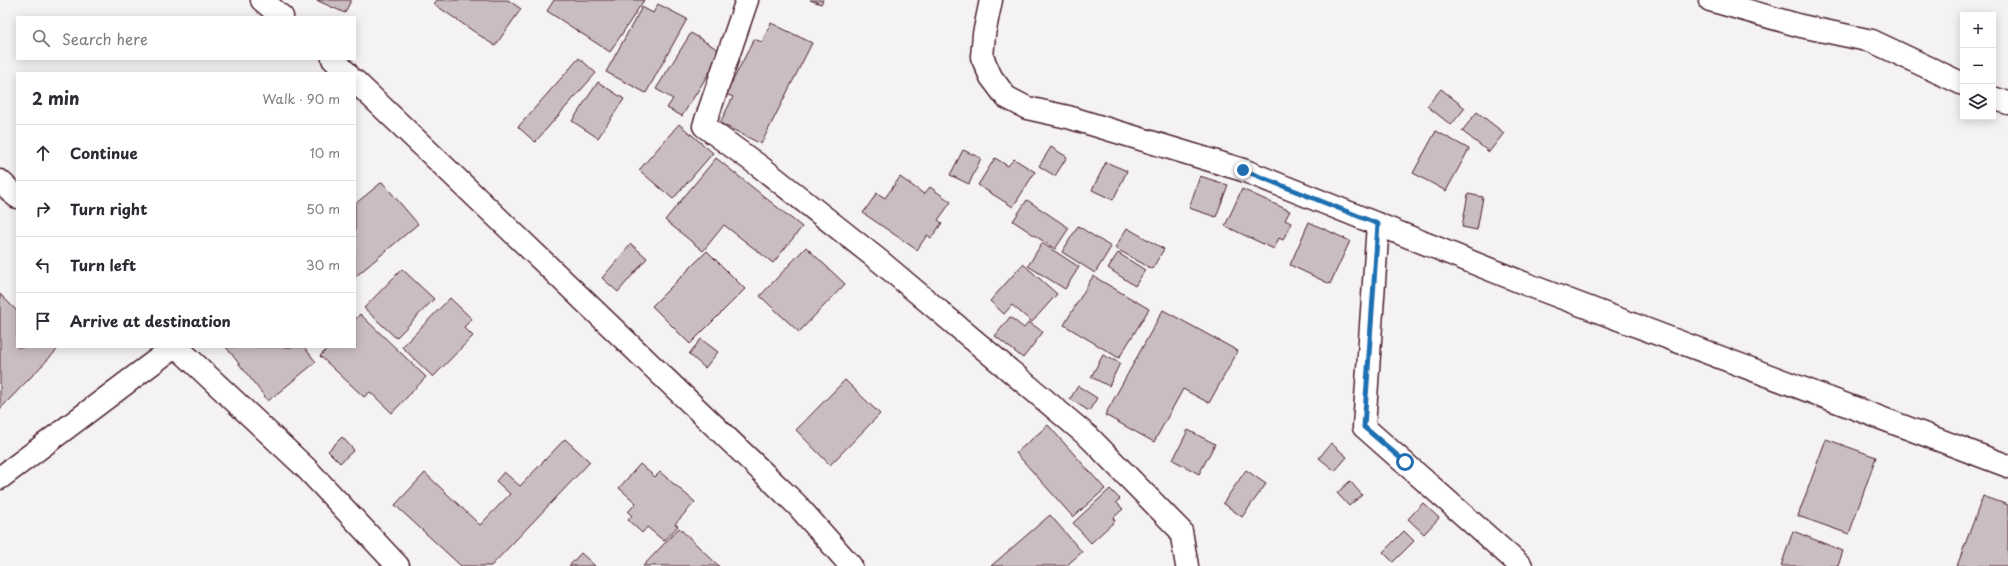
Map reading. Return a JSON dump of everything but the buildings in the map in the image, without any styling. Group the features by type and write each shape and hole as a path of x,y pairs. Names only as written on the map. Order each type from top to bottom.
{"street":[{"path":"262,0 281,16"},
{"path":"747,0 704,126 762,168 881,262 1090,438 1181,531 1187,566"},
{"path":"991,0 984,34 982,57 991,77 1006,97 1027,108 1068,117 1243,170 1531,286 2004,459"},
{"path":"1710,0 1801,26 1872,41 1960,83"},
{"path":"333,60 346,72"},
{"path":"356,81 798,504 851,566"},
{"path":"1996,99 2008,103"},
{"path":"0,181 16,196"},
{"path":"1378,224 1364,427 1520,566"},
{"path":"0,478 175,348"},
{"path":"177,348 307,469 398,566"}],"route":[{"path":"1243,170 1378,224 1364,427 1405,462"}]}
